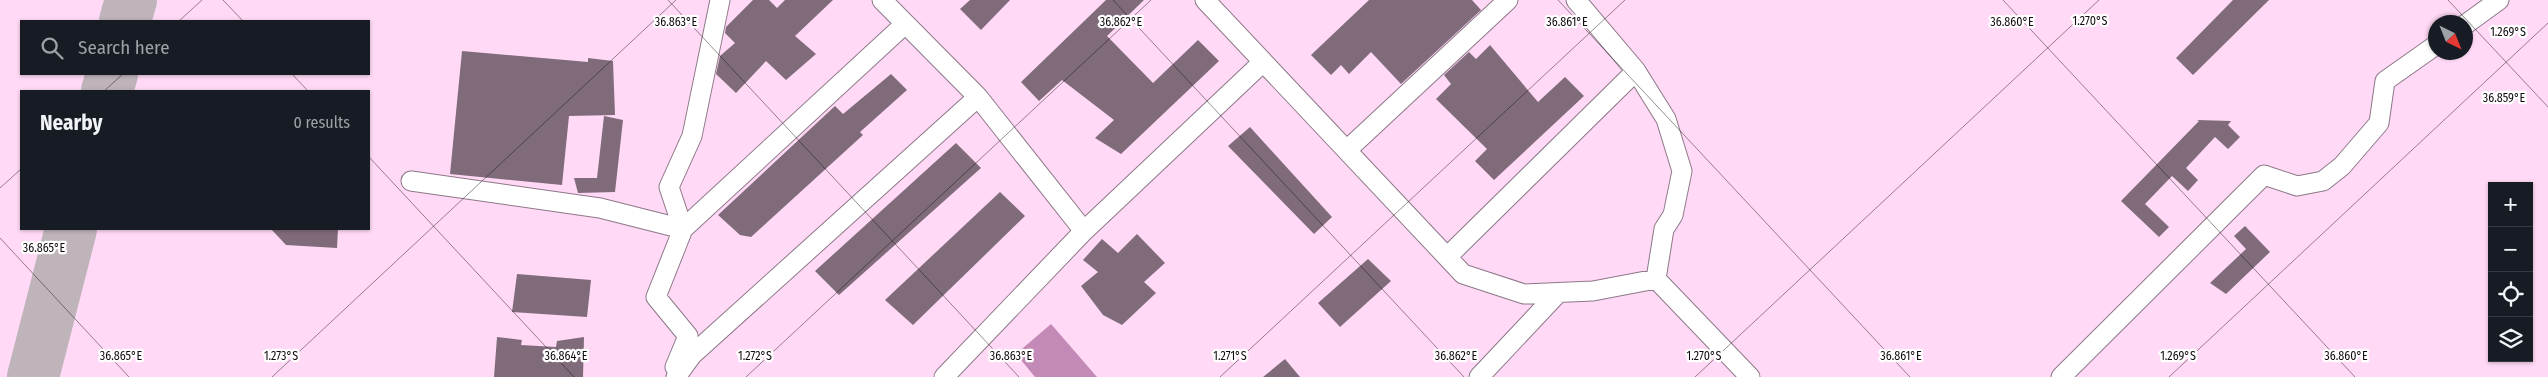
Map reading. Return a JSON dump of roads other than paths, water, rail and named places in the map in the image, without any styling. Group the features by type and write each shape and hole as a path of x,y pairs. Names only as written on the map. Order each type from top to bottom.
{"street":[{"path":"683,229 669,187 692,136 720,0"},
{"path":"882,0 978,98 1084,231"},
{"path":"1205,0 1463,274 1524,294 1594,291 1656,279"},
{"path":"1347,150 1508,0"},
{"path":"1576,0 1636,71 1666,119 1682,170 1673,215 1664,229 1656,279"},
{"path":"2473,19 2499,0"},
{"path":"671,377 688,336 656,297 683,229 905,24"},
{"path":"2061,377 2264,175 2297,186 2323,181 2342,166 2379,123 2385,80 2428,50"},
{"path":"944,377 1084,231 1263,62"},
{"path":"1447,257 1636,71"},
{"path":"676,377 692,355 978,98"},
{"path":"411,182 600,208 683,229"},
{"path":"1656,279 1750,377"},
{"path":"1479,377 1558,293"}]}
